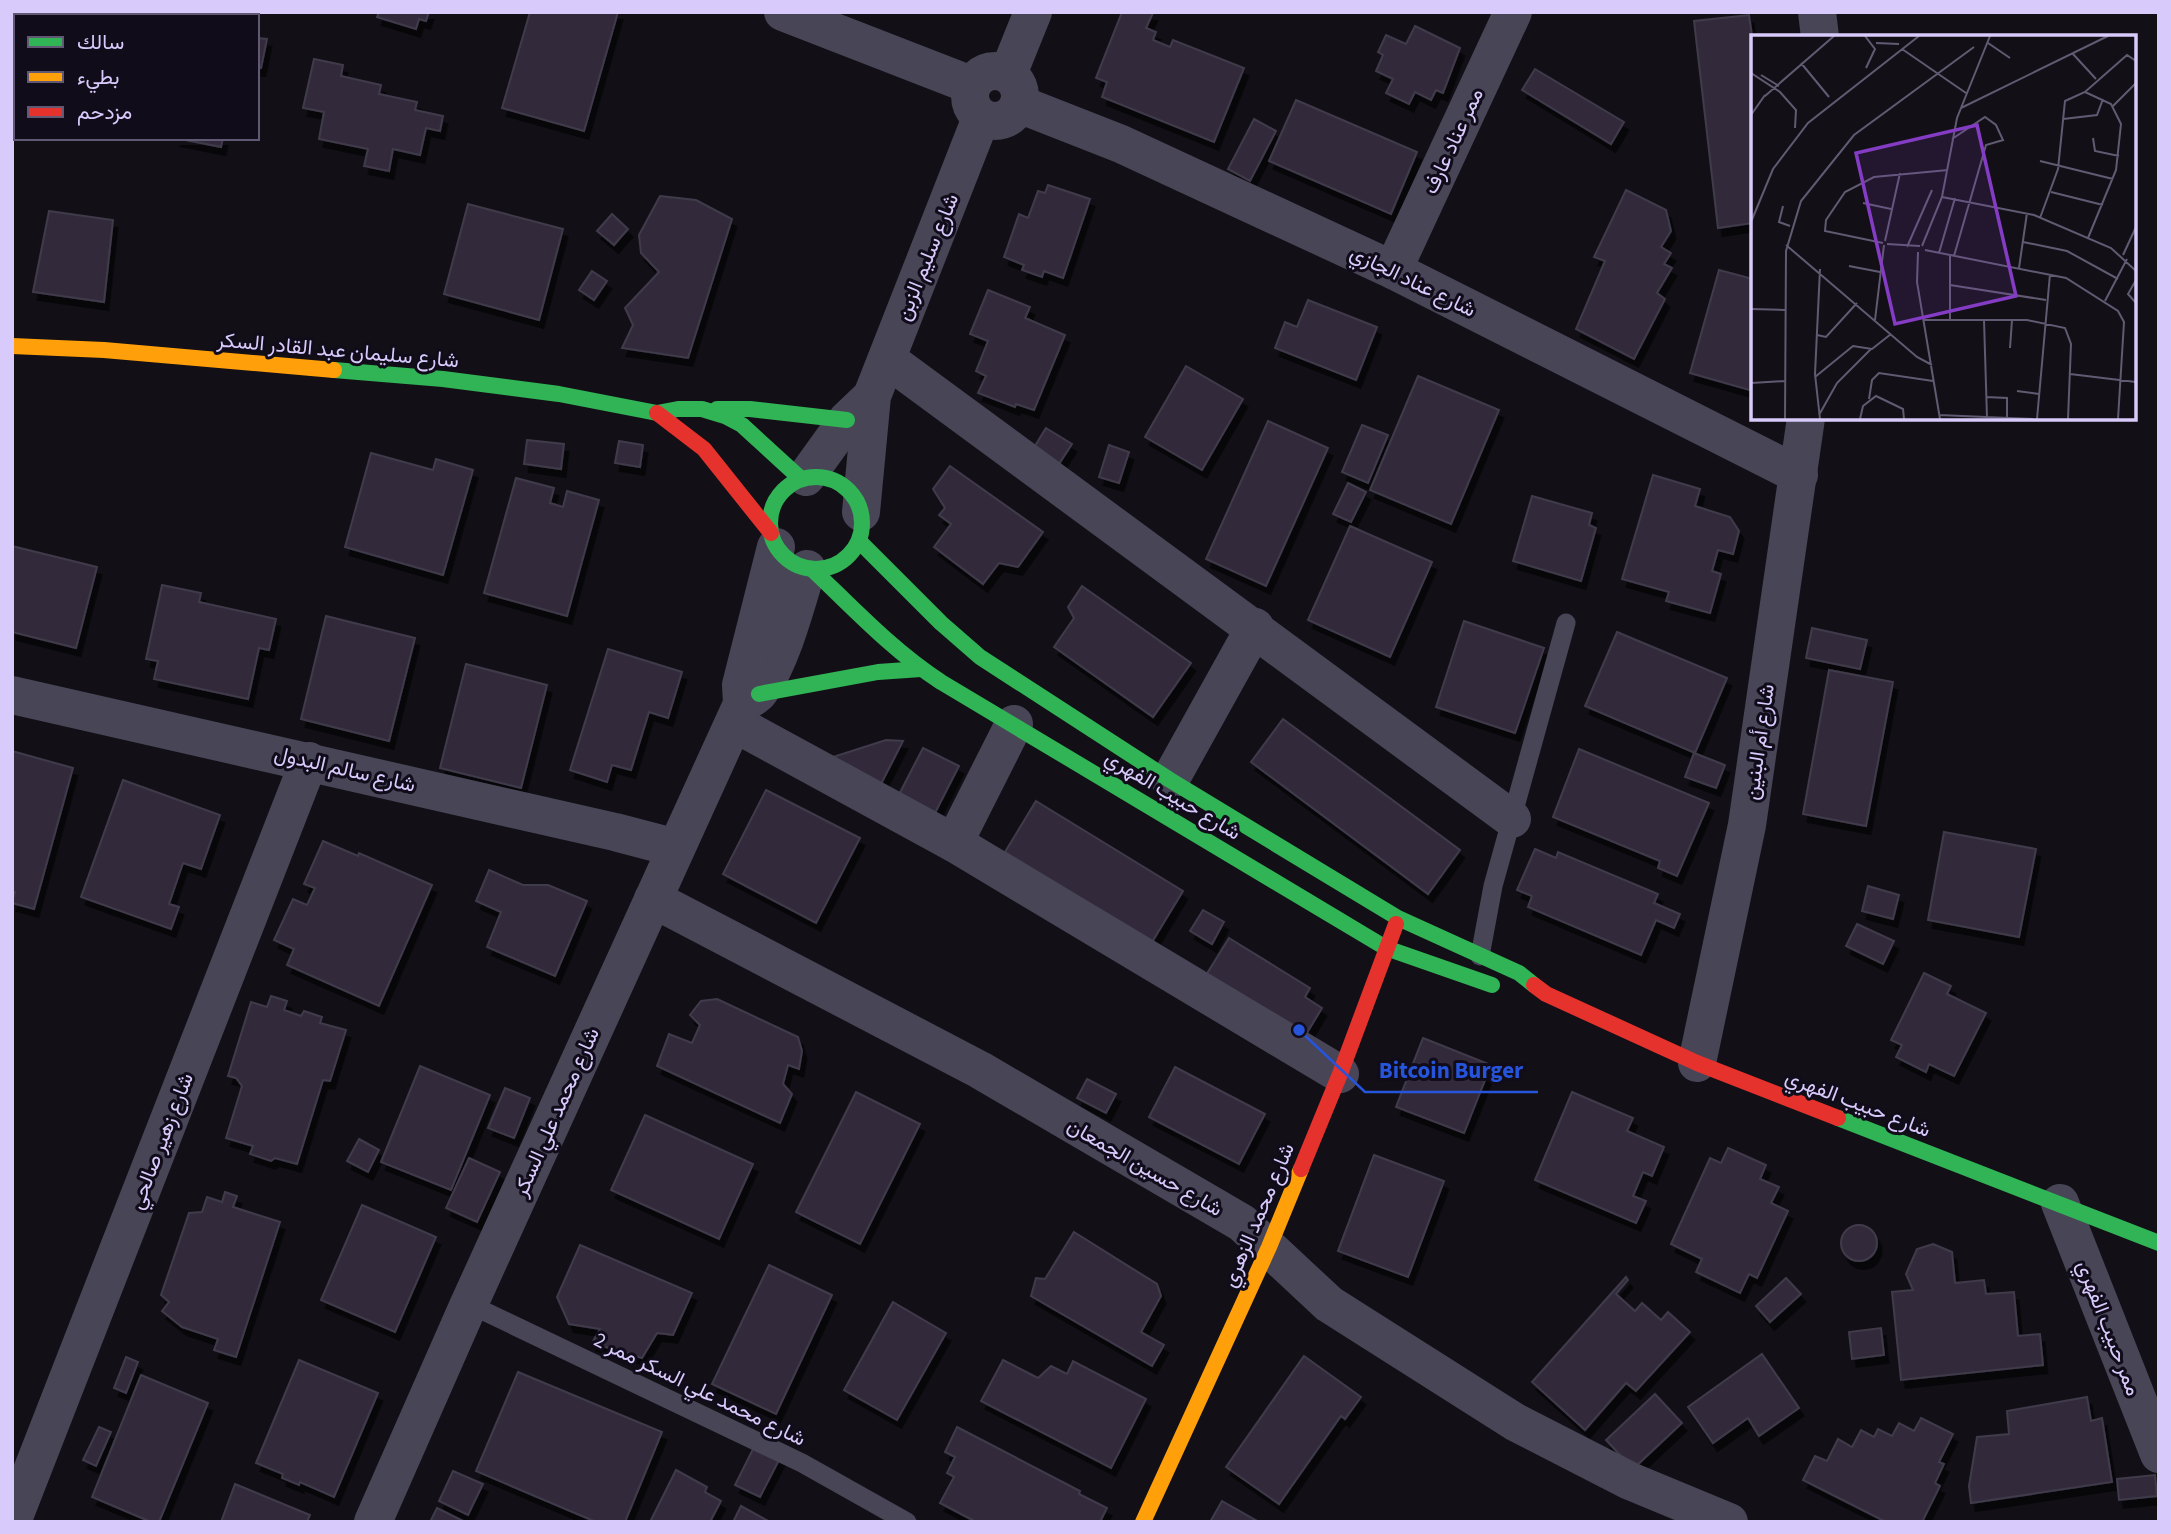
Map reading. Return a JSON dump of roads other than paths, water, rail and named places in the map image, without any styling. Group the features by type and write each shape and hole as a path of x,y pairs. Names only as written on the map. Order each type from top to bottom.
{"street":[{"path":"783,12 976,102 981,74 994,70 1014,89 1033,12"},
{"name":"ممر عناد عارف","path":"1393,270 1513,12"},
{"path":"1817,12 1820,35"},
{"name":"شارع عناد الجازي","path":"1014,89 1144,155 1393,270 1799,475"},
{"name":"شارع سليم الزبن","path":"803,478 859,408 887,359 976,102"},
{"name":"شارع سليمان عبد القادر السكر","path":"12,346 104,350 443,379 559,394 657,413 702,408 742,425 803,478"},
{"path":"887,359 1512,819"},
{"path":"702,408 859,408"},
{"name":"شارع سليم الزبن","path":"859,408 860,526"},
{"name":"شارع سليمان عبد القادر السكر","path":"657,413 704,449 745,498 774,540"},
{"name":"شارع أم البنين","path":"1698,1063 1747,825 1806,420"},
{"path":"820,476 840,484 856,499 860,526 851,553 840,563 827,568 810,569 784,557 774,540 770,520 773,506 789,485 803,478 820,476"},
{"name":"شارع حبيب الفهري","path":"860,526 941,624 980,657 1170,780 1398,918 1519,973 1546,994 1698,1063 2159,1243"},
{"name":"شارع محمد علي السكر","path":"745,707 741,685 774,540"},
{"name":"شارع حبيب الفهري","path":"810,569 921,668 941,682 1386,948 1511,990 1546,994"},
{"name":"شارع محمد علي السكر","path":"373,1522 676,848 745,707 778,654 810,569"},
{"path":"1170,780 1255,628"},
{"path":"745,707 787,690 878,672 921,668"},
{"name":"شارع سالم البدول","path":"12,695 309,761 676,848"},
{"path":"745,707 954,843 1340,1074"},
{"path":"954,843 1014,724"},
{"name":"شارع زهير صالحي","path":"12,1522 309,761"},
{"name":"شارع حسين الجمعان","path":"653,899 980,1070 1242,1223 1329,1304 1515,1422 1630,1481 1729,1522"},
{"name":"شارع محمد الزهري","path":"1143,1522 1269,1247 1340,1074 1398,918"},
{"name":"ممر حبيب الفهري","path":"2060,1203 2159,1454"}],"lane":[{"path":"1480,956 1493,886 1566,623"},
{"name":"شارع محمد علي السكر ممر 2","path":"469,1304 802,1463 908,1522"}],"place":[{"name":"Bitcoin Burger","path":"1299,1030"}]}
